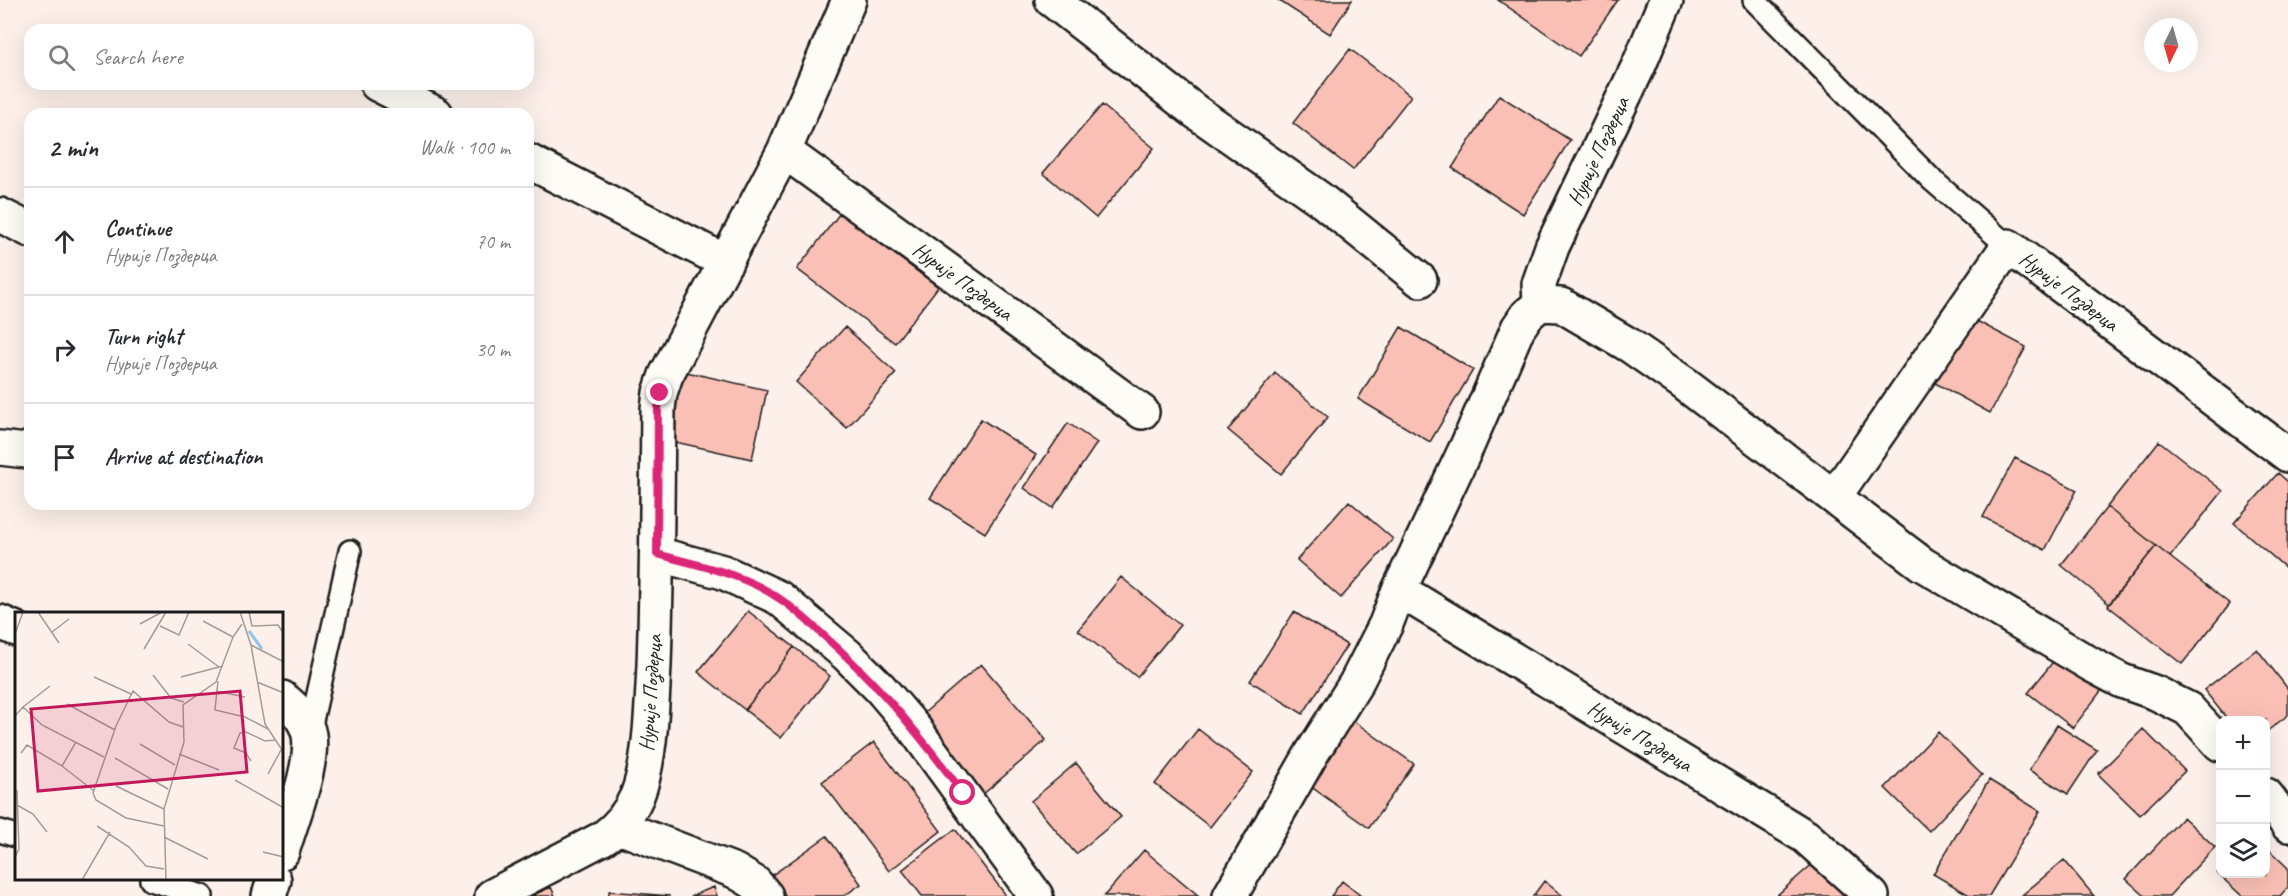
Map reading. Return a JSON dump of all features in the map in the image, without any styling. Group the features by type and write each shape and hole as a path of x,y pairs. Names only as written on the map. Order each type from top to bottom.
{"street":[{"name":"Нурије Поздерца","path":"492,896 577,854 619,827 637,794 643,773 649,732 655,631 660,393 676,354 784,151 849,0"},
{"path":"1052,0 1196,112 1320,199 1420,280"},
{"name":"Нурије Поздерца","path":"1540,304 1539,284 1552,246 1639,65 1666,0"},
{"path":"389,90 424,108"},
{"name":"Нурије Поздерца","path":"784,151 1142,412"},
{"path":"534,164 726,262"},
{"path":"0,215 24,227"},
{"name":"Нурије Поздерца","path":"1834,497 2008,246 2288,455"},
{"path":"1230,896 1312,753 1356,683 1386,624 1518,328 1527,315 1540,304 1561,305 1629,345 1685,384 1922,564 2092,666 2188,709 2216,740"},
{"path":"0,448 24,451"},
{"path":"657,554 723,572 779,598 847,655 880,688 914,728 1036,896"},
{"name":"Нурије Поздерца","path":"1400,590 1806,837 1872,896"},
{"path":"0,622 15,629"},
{"path":"284,845 308,762 295,713"},
{"path":"2270,802 2288,825"},
{"path":"619,827 735,871 754,883 766,896"},
{"path":"269,896 273,881"}],"lane":[{"path":"1754,0 1932,180 2008,246"},
{"path":"295,713 350,551"},
{"path":"0,831 15,836"},
{"path":"157,881 202,896"}],"building":[{"path":"1278,0 1352,0 1330,34"},
{"path":"1498,0 1618,0 1579,56"},
{"path":"1350,49 1411,96 1353,170 1293,123"},
{"path":"1499,95 1570,140 1523,214 1452,168"},
{"path":"1102,105 1154,148 1096,218 1043,173"},
{"path":"840,213 938,287 895,343 797,269"},
{"path":"1971,318 2026,347 1990,413 1935,383"},
{"path":"845,327 896,373 847,428 796,382"},
{"path":"1401,327 1473,370 1430,442 1358,399"},
{"path":"682,371 767,390 752,459 666,440"},
{"path":"1275,373 1328,417 1281,474 1228,430"},
{"path":"981,419 1036,455 985,533 930,498"},
{"path":"1068,423 1097,443 1053,508 1024,488"},
{"path":"2159,441 2223,491 2170,557 2107,507"},
{"path":"2015,458 2077,490 2045,550 1983,517"},
{"path":"2278,473 2288,482 2287,569 2234,523"},
{"path":"1349,501 1393,539 1341,598 1297,560"},
{"path":"2107,507 2156,546 2109,604 2061,565"},
{"path":"2156,546 2230,604 2182,664 2108,606"},
{"path":"1121,577 1180,625 1137,677 1078,630"},
{"path":"748,611 794,647 745,710 698,672"},
{"path":"1294,612 1347,645 1303,714 1250,681"},
{"path":"794,647 830,676 781,738 745,710"},
{"path":"2257,649 2288,689 2288,715 2270,729 2270,716 2225,716 2204,690"},
{"path":"2060,653 2104,687 2073,728 2028,693"},
{"path":"981,664 1046,740 981,796 916,720"},
{"path":"1348,717 1414,764 1369,828 1303,781"},
{"path":"2057,725 2097,750 2068,794 2029,770"},
{"path":"1198,729 1253,772 1210,827 1155,784"},
{"path":"2143,729 2185,771 2140,815 2098,774"},
{"path":"1938,732 1982,775 1929,831 1885,788"},
{"path":"874,742 941,831 889,871 822,782"},
{"path":"1076,763 1121,817 1076,854 1031,801"},
{"path":"1989,780 2040,811 1989,896 1971,896 1933,874"},
{"path":"2183,817 2215,847 2169,896 2145,896 2126,879"},
{"path":"955,829 1005,894 1002,896 922,896 902,870"},
{"path":"827,836 861,884 844,896 775,896 764,881"},
{"path":"1144,850 1199,896 1104,896"},
{"path":"2270,851 2288,868 2288,887 2280,896 2242,896 2222,878 2270,878"},
{"path":"1817,860 1849,896 1776,896"},
{"path":"2064,860 2094,896 2021,896"},
{"path":"1342,881 1361,896 1331,896"},
{"path":"1544,881 1563,896 1533,896"},
{"path":"551,887 555,896 531,896"},
{"path":"714,887 717,896 691,896"},
{"path":"609,891 670,896 609,896"}],"route":[{"path":"660,393 657,554 723,572 779,598 805,618 880,688 914,728 963,793"}]}
